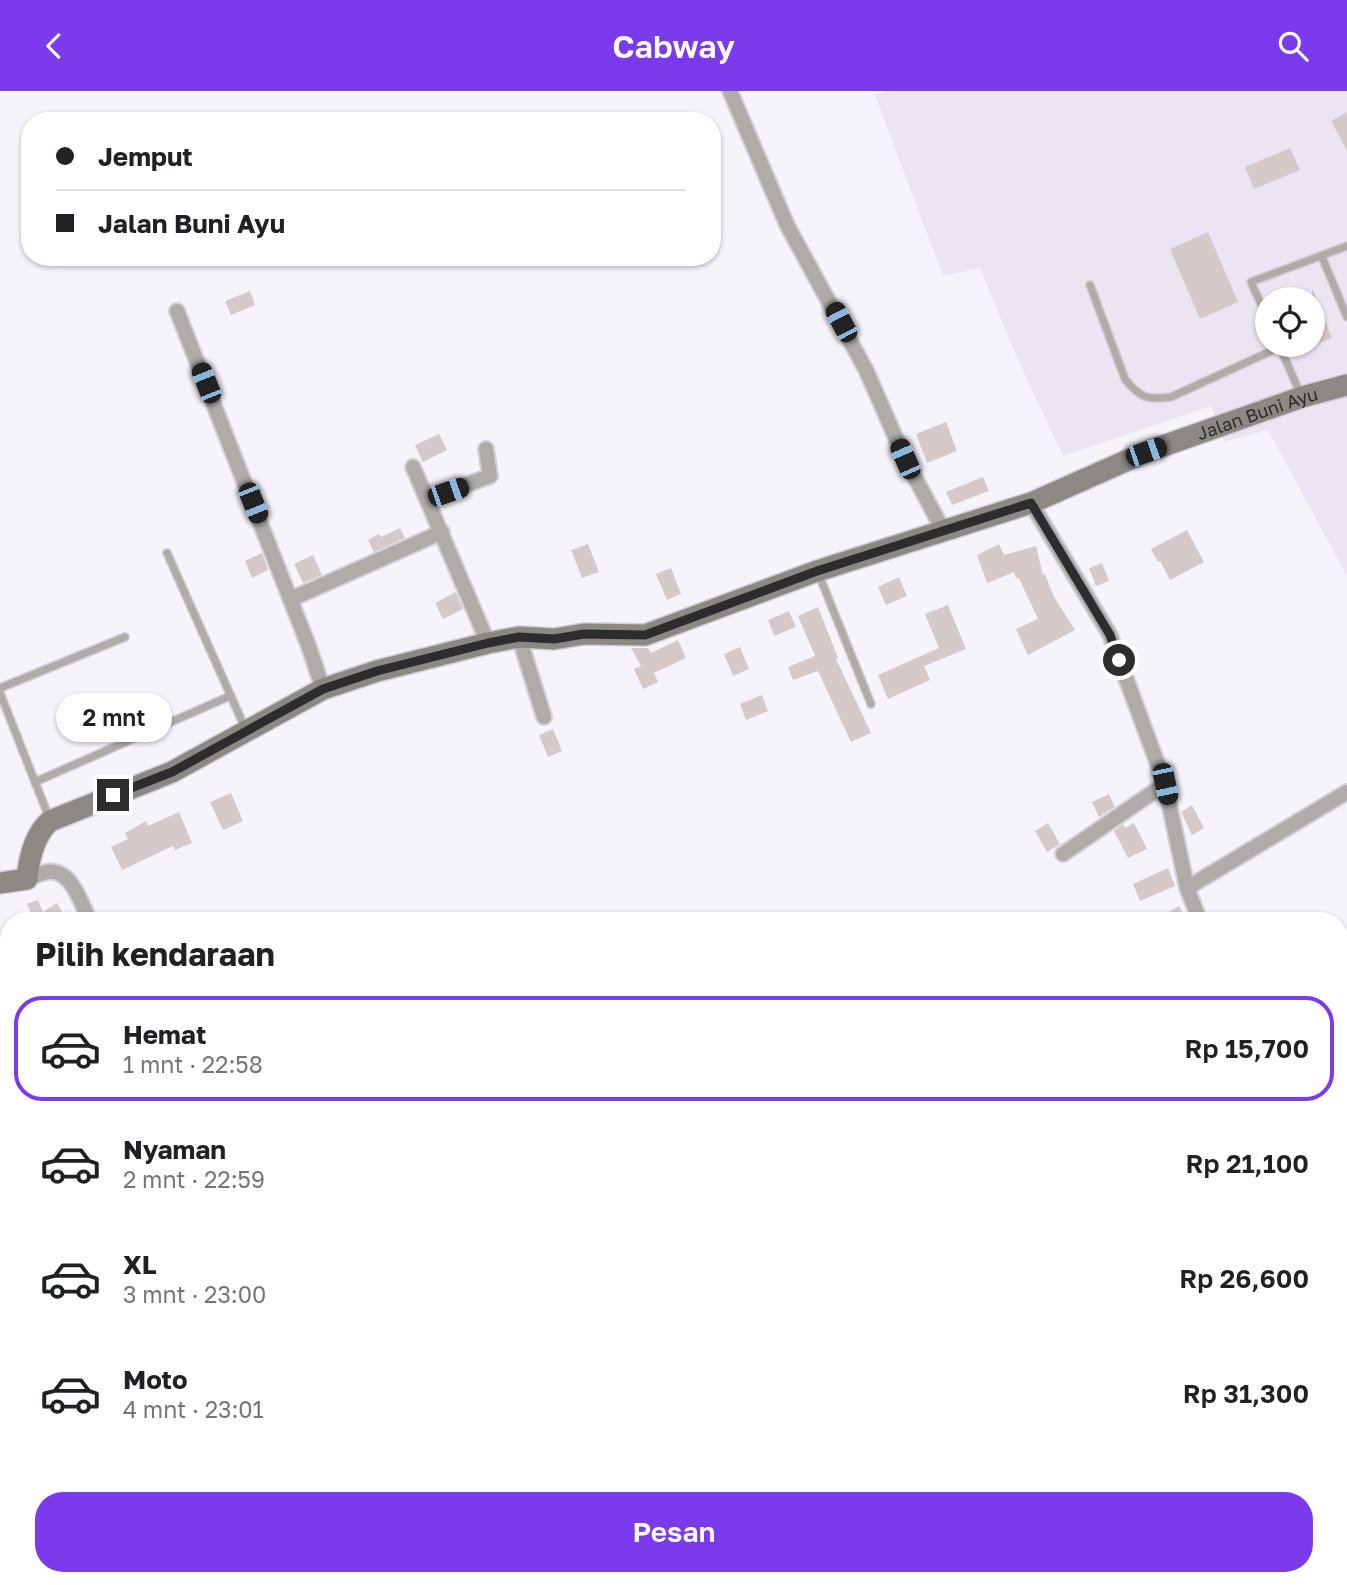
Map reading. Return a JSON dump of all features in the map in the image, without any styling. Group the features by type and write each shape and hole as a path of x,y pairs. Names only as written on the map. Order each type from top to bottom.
{"main road":[{"name":"Jalan Buni Ayu","path":"50,821 172,772 323,689 377,671 519,637 554,639 584,634 645,635 817,571 1031,503 1146,452 1302,397 1347,385"},
{"path":"0,883 27,873 39,833 50,821"}],"street":[{"path":"730,91 787,225 866,370 905,459 943,530"},
{"path":"177,311 291,600 323,689"},
{"path":"428,499 490,476 486,449"},
{"path":"413,467 488,643"},
{"path":"1031,503 1110,635 1165,784 1187,888 1196,912"},
{"path":"291,600 442,533"},
{"path":"519,637 544,717"},
{"path":"1063,854 1165,784"},
{"path":"1187,888 1347,792"},
{"path":"27,873 59,873 75,891 86,912"}],"lane":[{"path":"1255,291 1251,282 1347,246"},
{"path":"1322,257 1347,317"},
{"path":"1090,285 1125,379 1136,392 1151,400 1171,397 1256,357"},
{"path":"1285,357 1302,397"},
{"path":"167,553 247,731"},
{"path":"817,571 870,704"},
{"path":"50,821 0,691 125,638"},
{"path":"35,782 230,696"}],"shaded area":[{"path":"886,91 1347,91 1347,576 1268,430 1224,442 1211,406 1063,456 1018,360 980,268 943,276 875,95"}],"building":[{"path":"1347,112 1347,151 1331,121"},
{"path":"1290,148 1300,170 1254,189 1245,167"},
{"path":"1208,232 1238,302 1200,319 1170,249"},
{"path":"250,291 255,305 231,315 225,301"},
{"path":"1325,320 1332,338 1325,341"},
{"path":"946,422 957,451 927,463 916,434"},
{"path":"439,434 447,450 423,462 415,445"},
{"path":"983,477 989,491 952,505 946,492"},
{"path":"400,528 405,538 374,552 368,540"},
{"path":"1187,530 1204,562 1170,580 1151,549"},
{"path":"588,544 599,572 582,578 571,550"},
{"path":"999,544 1004,555 1036,546 1043,575 1045,574 1054,597 1075,630 1028,655 1016,629 1038,619 1019,578 1016,578 1014,572 987,583 977,555"},
{"path":"262,553 268,570 252,578 245,561"},
{"path":"313,555 322,575 303,583 294,564"},
{"path":"1102,563 1109,581 1096,586 1089,568"},
{"path":"671,568 681,594 667,600 656,574"},
{"path":"899,577 907,596 886,605 878,587"},
{"path":"456,592 463,609 443,619 435,603"},
{"path":"948,605 966,649 924,666 930,680 888,699 878,675 939,648 925,614"},
{"path":"818,607 838,658 836,659 871,733 851,742 818,671 793,680 788,667 815,656 798,616"},
{"path":"789,611 796,627 774,636 768,620"},
{"path":"678,640 686,658 654,673 658,682 643,689 634,669 641,666 631,648 648,648 651,653"},
{"path":"740,647 749,669 733,676 724,654"},
{"path":"762,695 768,711 746,720 740,704"},
{"path":"553,729 562,751 548,757 539,735"},
{"path":"231,793 243,821 223,830 210,802"},
{"path":"1109,794 1115,807 1099,817 1092,802"},
{"path":"1192,805 1204,828 1192,835 1181,812"},
{"path":"179,812 192,843 175,850 173,846 122,870 111,847 128,839 125,833 146,821 148,826"},
{"path":"1048,823 1060,844 1047,852 1035,831"},
{"path":"1134,823 1147,849 1128,858 1114,831 1123,824 1125,828"},
{"path":"1168,868 1175,886 1140,901 1133,884"},
{"path":"38,900 43,912 31,912 27,904"},
{"path":"57,903 62,912 43,912"},
{"path":"1179,906 1182,912 1168,912"}],"route":[{"path":"113,795 172,772 323,689 377,671 519,637 554,639 584,634 645,635 817,571 1031,503 1110,635 1119,660"}]}
